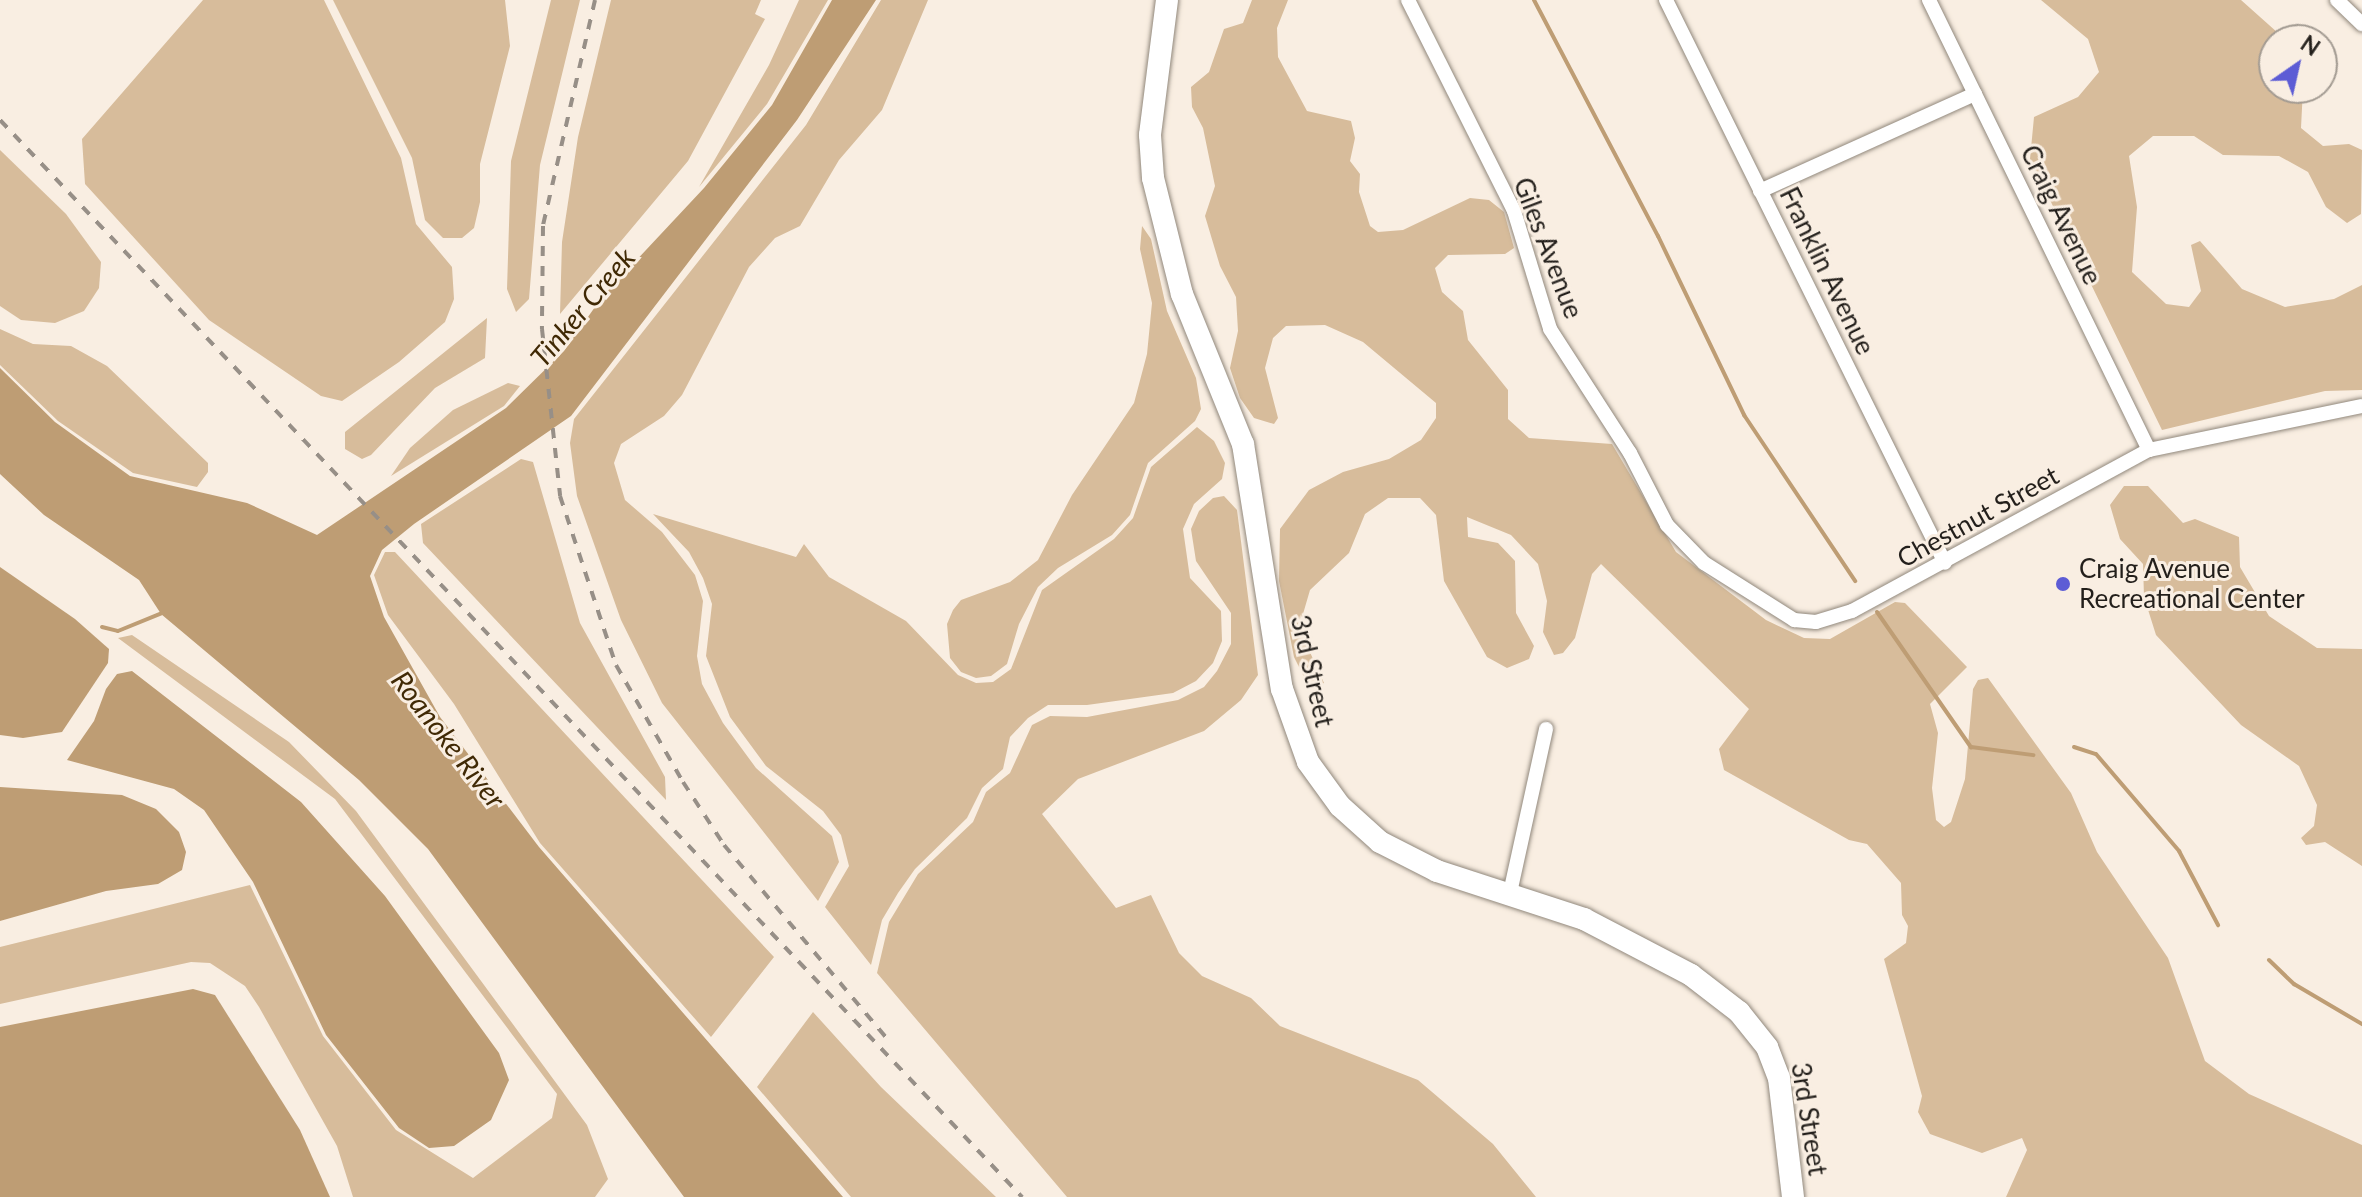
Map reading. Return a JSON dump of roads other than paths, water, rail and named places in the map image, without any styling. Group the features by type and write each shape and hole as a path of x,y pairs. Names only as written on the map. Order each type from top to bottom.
{"street":[{"name":"3rd Street","path":"1167,0 1150,135 1153,178 1182,294 1243,444 1282,689 1296,737 1324,786 1380,842 1437,871 1510,893 1637,944 1715,992 1754,1028 1779,1078 1793,1197"},
{"name":"Giles Avenue","path":"1408,0 1514,211 1550,329 1657,504"},
{"name":"Franklin Avenue","path":"1666,0 1945,563"},
{"name":"Craig Avenue","path":"1929,0 2149,450"},
{"path":"2337,0 2362,24"},
{"path":"1760,191 1975,94"},
{"name":"Chestnut Street","path":"1657,504 1667,525 1697,558 1806,623 1852,611 2149,450 2362,406"},
{"path":"1510,893 1546,729"}],"water":[{"name":"Roanoke River","path":"832,0 876,0 797,120 571,416 414,524 382,550 370,576 384,617 440,717 539,847 843,1197 684,1197 428,849 359,780 161,614 139,580 44,515 0,474 0,368 55,422 130,476 247,503 317,535 506,408 564,351 602,297 704,188 772,105"},
{"path":"0,567 75,619 109,649 108,663 62,732 23,738 0,735"},
{"path":"132,671 301,802 385,896 499,1053 509,1080 491,1120 454,1146 429,1148 399,1128 326,1035 253,882 204,810 174,789 67,760 94,721 106,689 117,674"},
{"path":"0,787 122,795 156,809 179,832 186,852 182,870 158,884 106,891 0,921"},
{"path":"193,989 215,995 300,1130 330,1197 0,1197 0,1027"}],"waterway":[{"path":"1534,0 1658,236 1744,415 1855,581"},
{"path":"1877,612 1971,747 2033,755"},
{"path":"102,627 118,631 162,613"},
{"path":"2074,747 2096,754 2179,851 2218,925"},
{"path":"2269,960 2294,984 2362,1024"}],"railway":[{"path":"595,0 543,226 542,329 560,496 616,665 683,782 724,845 891,1043"},
{"path":"0,120 1022,1197"}],"place":[{"name":"Craig Avenue Recreational Center","path":"2063,584"}],"water label":[{"name":"Tinker Creek","path":"582,307"}]}
